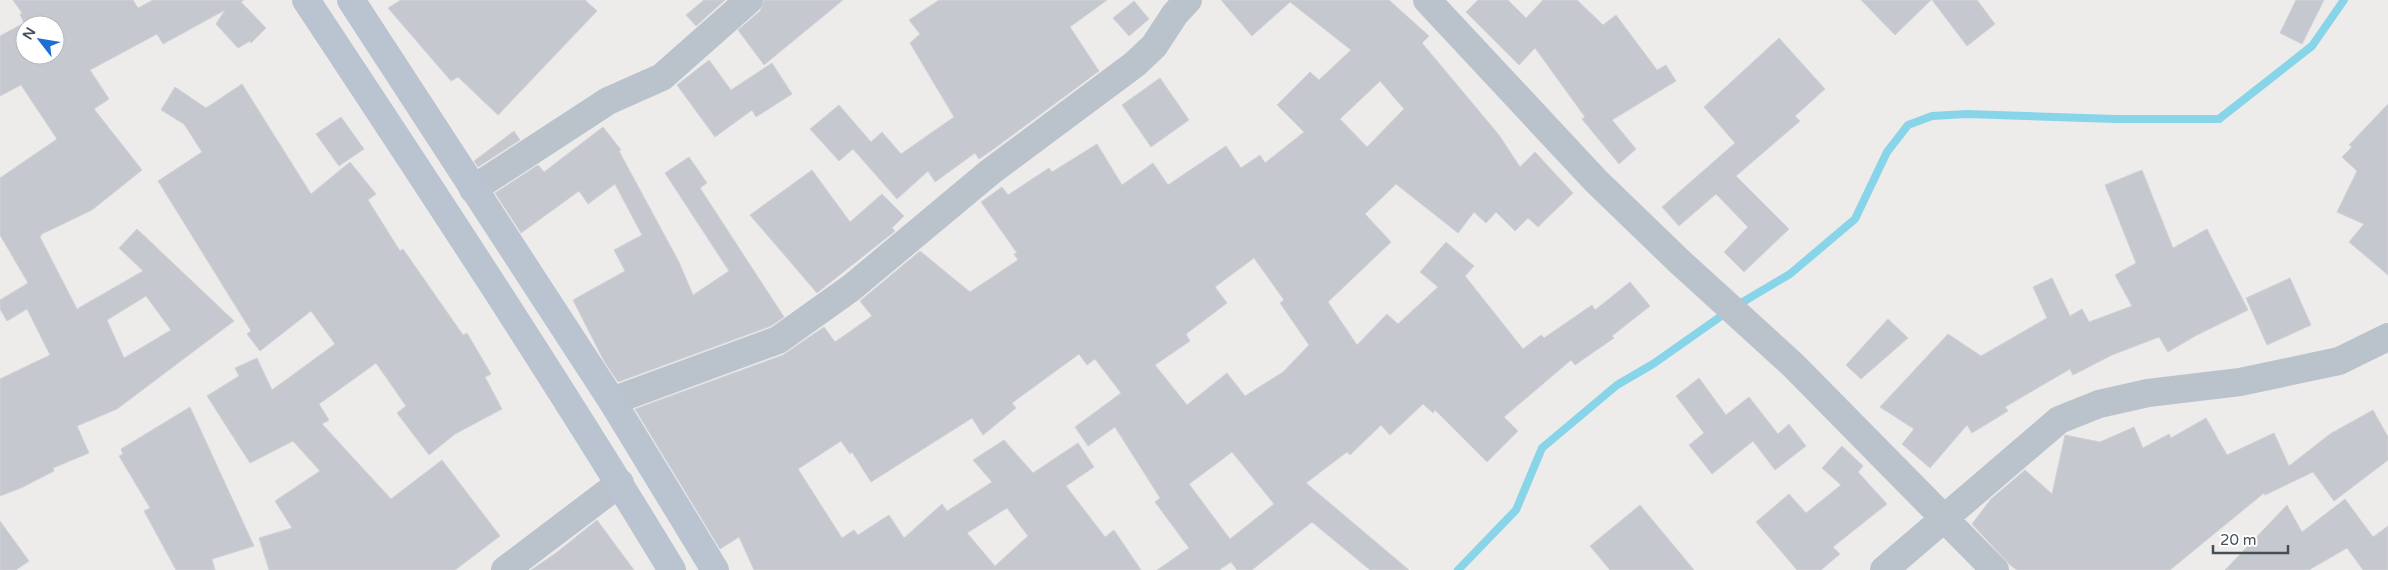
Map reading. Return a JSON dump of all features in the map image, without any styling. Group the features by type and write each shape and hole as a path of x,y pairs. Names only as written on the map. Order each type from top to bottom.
{"main road":[{"path":"306,0 496,287 620,483 672,570"},
{"path":"351,0 612,401 715,570"},
{"path":"496,287 524,268"}],"street":[{"path":"473,189 608,101 662,77 750,0"},
{"path":"612,401 778,340 814,316 851,288 990,172 1135,64 1154,46 1175,14 1188,0"},
{"path":"1427,0 1596,181 1681,263 1793,365 1995,570"},
{"path":"1884,570 2059,420 2099,404 2148,393 2240,382 2339,361 2388,337"},
{"path":"506,570 620,483"}],"building":[{"path":"13,0 133,0 138,8 153,0 244,0 241,2 266,28 251,43 250,41 238,48 216,24 225,10 163,44 157,34 90,70 109,99 94,109 142,170 92,210 42,234 40,237 77,309 143,271 119,248 137,229 234,321 117,409 77,426 89,453 53,468 54,471 21,488 0,496 0,379 50,355 27,309 7,321 0,309 0,300 28,283 0,235 0,178 57,139 21,85 0,96 0,36 15,28 15,65 65,65 65,15 20,14 22,13","holes":["146,296 171,330 124,358 107,320"]},
{"path":"401,0 585,0 597,11 498,115 458,77 451,81 388,8"},
{"path":"704,0 725,0 696,26 686,15"},
{"path":"764,0 843,0 764,65 738,30 760,11"},
{"path":"939,0 1107,0 1070,27 1099,71 979,159 975,153 935,182 928,171 897,199 853,149 839,161 810,129 839,105 871,142 882,132 901,154 954,117 910,43 920,34 909,20"},
{"path":"1221,0 1389,0 1429,36 1422,43 1499,135 1520,167 1535,152 1573,193 1538,227 1528,218 1515,231 1496,212 1486,223 1474,212 1458,233 1396,184 1365,214 1391,242 1328,302 1357,345 1387,314 1398,324 1438,287 1420,272 1446,242 1474,266 1465,276 1523,349 1541,335 1544,338 1592,305 1595,310 1630,282 1650,306 1612,336 1614,338 1575,365 1571,360 1504,417 1518,431 1487,462 1435,410 1433,413 1423,404 1390,435 1381,425 1350,455 1347,452 1306,483 1409,570 1370,570 1312,522 1252,570 1237,570 1231,562 1219,570 1157,570 1189,548 1155,502 1160,498 1115,427 1088,446 1075,427 1121,393 1095,359 1087,365 1079,354 1012,403 1016,408 983,435 972,418 871,482 852,452 850,454 841,441 798,469 842,538 854,530 858,535 889,515 904,538 942,504 947,511 992,482 973,460 1004,440 1033,473 1078,443 1094,467 1066,486 1105,537 1114,530 1141,570 754,570 739,537 720,549 635,409 783,355 824,327 835,342 872,316 860,301 920,251 970,292 1018,260 1014,254 1017,253 981,202 1002,187 1008,195 1049,168 1052,172 1097,144 1122,185 1153,163 1168,185 1226,146 1241,168 1260,155 1265,163 1304,132 1277,105 1310,72 1319,80 1351,50 1290,2 1252,36","holes":["1380,81 1404,109 1367,147 1340,119","1254,258 1284,300 1280,303 1309,345 1283,372 1245,396 1227,373 1187,405 1155,365 1190,341 1186,334 1227,303 1215,287","1232,452 1274,504 1230,539 1189,484","1007,508 1028,536 995,566 967,533"]},
{"path":"1478,0 1508,0 1526,18 1543,0 1577,0 1603,25 1616,15 1657,70 1666,65 1676,81 1612,120 1636,149 1619,164 1582,119 1585,117 1535,48 1519,65 1466,12"},
{"path":"1861,0 1931,0 1895,35"},
{"path":"1932,0 1977,0 1995,24 1967,46"},
{"path":"2296,0 2324,0 2302,44 2280,33"},
{"path":"1134,1 1149,19 1129,36 1113,18"},
{"path":"1779,38 1825,89 1795,116 1800,121 1736,176 1789,229 1744,272 1724,252 1748,227 1716,194 1679,226 1662,207 1735,143 1704,107"},
{"path":"709,60 731,90 772,63 792,94 756,117 752,110 715,137 677,85"},
{"path":"1160,78 1189,120 1151,147 1122,105"},
{"path":"242,84 311,194 350,162 376,194 368,200 400,251 403,249 463,335 467,333 491,374 485,377 502,409 455,434 429,455 397,413 406,406 376,363 319,404 329,420 322,424 391,499 442,460 500,536 455,570 269,570 259,538 292,528 275,501 320,471 293,441 250,463 207,396 239,376 235,368 257,358 272,390 335,344 311,311 260,351 247,334 251,331 158,181 202,152 184,124 161,110 175,87 206,108"},
{"path":"2388,104 2388,275 2349,242 2364,224 2337,212 2357,171 2342,157 2352,147 2349,145"},
{"path":"341,117 364,149 339,166 316,134"},
{"path":"603,127 621,150 619,151 679,262 693,295 729,271 665,173 689,157 707,183 700,188 784,317 771,326 618,382 604,361 573,300 625,271 614,250 642,235 615,184 588,204 579,191 521,233 495,193 538,165 544,172"},
{"path":"514,131 520,140 478,167 474,161"},
{"path":"812,170 850,222 882,194 904,216 892,228 895,231 817,293 750,215"},
{"path":"2142,170 2173,248 2207,229 2248,310 2195,336 2168,352 2159,337 2112,355 2073,375 2070,369 2005,407 2008,411 1972,433 1967,425 1930,468 1902,444 1914,429 1880,407 1948,334 1981,356 2047,318 2033,287 2052,278 2070,316 2082,309 2089,322 2132,306 2115,275 2136,263 2105,185"},
{"path":"2290,278 2311,325 2267,345 2246,298"},
{"path":"1888,319 1908,338 1861,379 1846,365"},
{"path":"1699,378 1726,415 1749,397 1778,434 1789,424 1806,446 1775,470 1753,441 1712,474 1689,445 1704,433 1676,396"},
{"path":"190,407 254,546 212,559 215,570 176,570 144,511 150,508 119,456 123,454 121,449"},
{"path":"2373,410 2388,437 2388,460 2334,501 2313,472 2265,495 2264,493 2170,570 2017,570 2010,565 1972,524 1991,499 2025,470 2052,494 2065,435 2100,442 2134,427 2143,448 2169,434 2171,438 2206,418 2227,455 2274,433 2289,466 2330,434"},
{"path":"1842,446 1863,466 1858,472 1887,504 1833,547 1840,554 1821,570 1797,570 1756,522 1789,494 1806,513 1841,485 1822,468"},
{"path":"2345,499 2373,537 2388,526 2388,570 2363,570 2347,548 2309,570 2225,570 2287,505 2302,532"},
{"path":"1640,505 1694,570 1610,570 1590,546"},
{"path":"597,520 634,570 531,570 556,553"},
{"path":"0,521 29,561 16,570 0,570"}],"waterway":[{"path":"1736,306 1790,274 1855,219 1887,152 1908,125 1932,116 1966,114 2116,119 2219,119 2312,46 2344,0"},
{"path":"1458,570 1516,510 1542,448 1617,385 1653,364 1727,312"}]}
